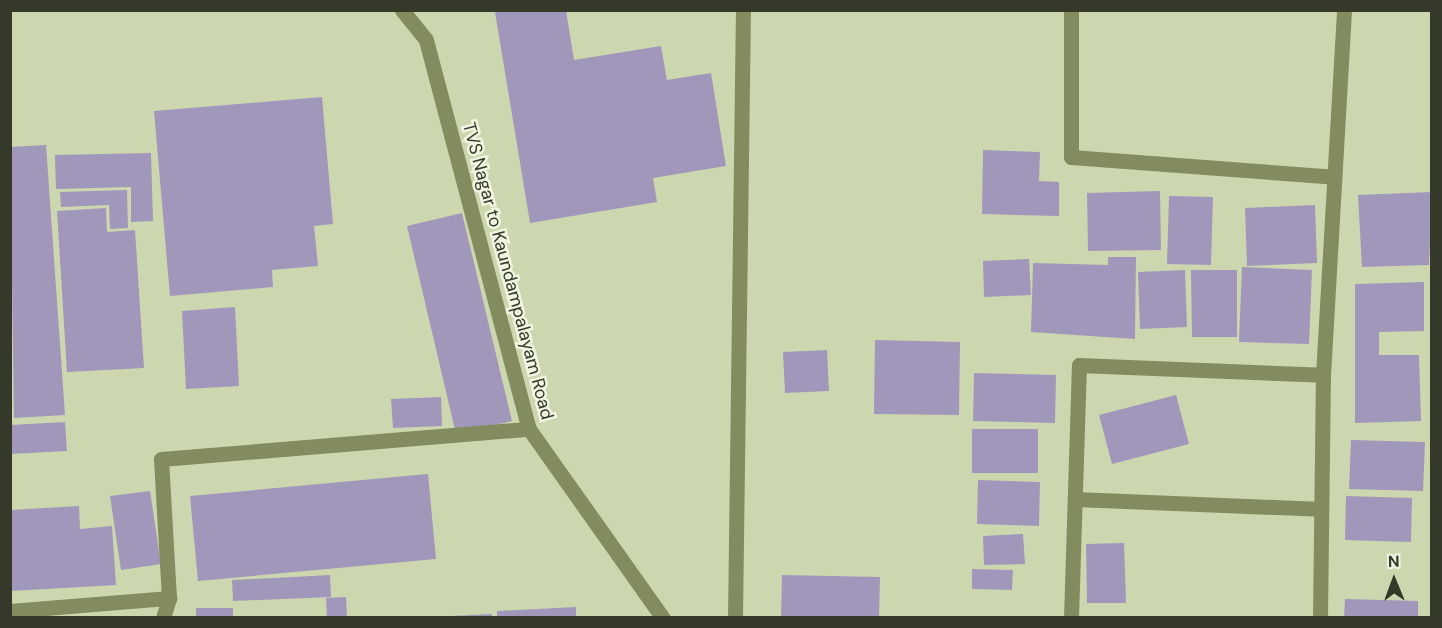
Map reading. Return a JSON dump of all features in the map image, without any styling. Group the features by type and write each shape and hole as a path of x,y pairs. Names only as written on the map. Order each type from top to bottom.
{"street":[{"name":"TVS Nagar to Kaundampalayam Road","path":"402,10 426,40 529,429 660,616"},
{"path":"735,618 743,10"},
{"path":"1071,10 1071,157 1334,177"},
{"path":"1320,618 1323,375 1344,10"},
{"path":"1071,618 1079,365 1323,375"},
{"path":"164,618 169,598 161,459 529,429"},
{"path":"1075,499 1321,509"},
{"path":"10,611 169,598"}],"building":[{"path":"566,10 574,60 661,46 667,80 711,73 726,166 653,178 657,202 530,223 495,12"},
{"path":"322,97 333,224 314,226 318,266 272,270 273,287 170,296 154,111"},
{"path":"46,145 65,415 14,418 10,147"},
{"path":"983,150 1040,152 1039,181 1059,182 1059,216 982,214"},
{"path":"151,153 153,221 131,222 131,187 56,189 55,155"},
{"path":"127,190 128,228 110,229 109,205 61,207 60,192"},
{"path":"1160,191 1161,250 1088,251 1087,193"},
{"path":"1432,192 1429,265 1362,267 1358,195"},
{"path":"1169,196 1213,197 1211,265 1167,264"},
{"path":"1315,205 1317,263 1247,266 1245,208"},
{"path":"106,208 107,232 135,230 144,368 67,372 57,211"},
{"path":"462,213 512,421 456,434 407,226"},
{"path":"1108,257 1136,257 1135,339 1031,332 1033,263 1108,265"},
{"path":"1029,259 1031,295 984,297 983,261"},
{"path":"1242,267 1312,270 1309,344 1239,342"},
{"path":"1185,270 1187,327 1140,329 1138,272"},
{"path":"1191,270 1237,270 1237,337 1192,337"},
{"path":"1424,282 1424,331 1379,332 1379,355 1419,355 1421,421 1355,423 1355,284"},
{"path":"235,307 239,386 186,389 182,311"},
{"path":"875,340 960,342 959,415 874,414"},
{"path":"827,350 829,391 785,393 783,352"},
{"path":"974,373 1056,375 1055,423 973,421"},
{"path":"1176,395 1189,444 1112,464 1099,415"},
{"path":"441,397 442,426 393,428 391,399"},
{"path":"65,422 67,451 10,454 10,425"},
{"path":"972,429 1038,429 1038,473 972,473"},
{"path":"1351,440 1425,442 1423,491 1349,489"},
{"path":"428,474 436,559 198,581 190,496"},
{"path":"978,480 1040,482 1039,526 977,524"},
{"path":"150,491 161,564 121,570 110,496"},
{"path":"1346,496 1412,498 1411,542 1345,540"},
{"path":"79,506 80,529 112,526 116,585 10,591 10,510"},
{"path":"1023,534 1025,564 984,565 983,536"},
{"path":"1124,543 1126,603 1087,603 1086,544"},
{"path":"972,569 1013,570 1012,590 972,589"},
{"path":"330,575 331,597 233,601 232,580"},
{"path":"782,575 880,577 879,618 781,618"},
{"path":"346,597 347,618 327,618 326,598"},
{"path":"1345,599 1418,601 1418,618 1344,618"},
{"path":"576,607 576,618 497,618 497,611"},
{"path":"196,608 233,608 233,618 196,618"},
{"path":"492,614 492,618 450,618 450,616"}]}
